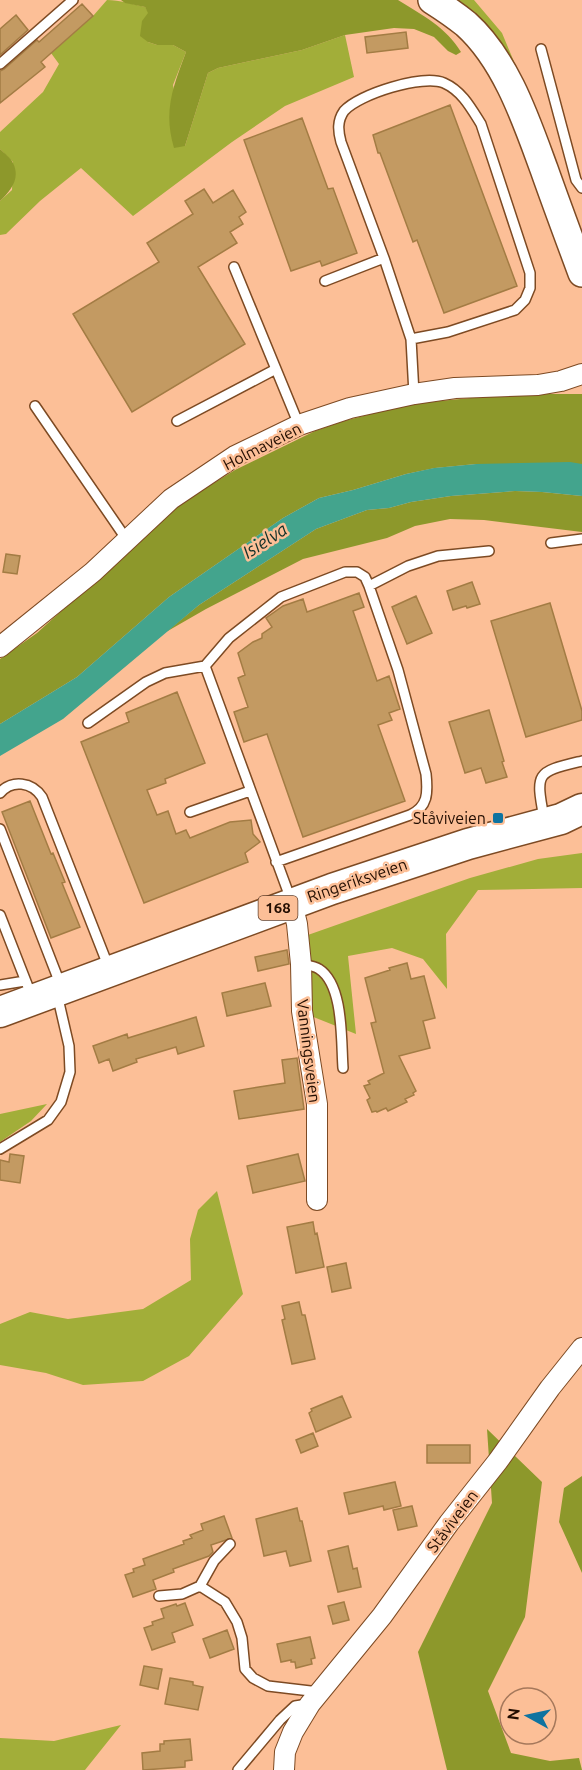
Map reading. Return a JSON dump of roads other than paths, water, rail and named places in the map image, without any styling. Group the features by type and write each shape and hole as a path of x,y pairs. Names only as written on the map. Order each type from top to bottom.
{"main road":[{"name":"Ringeriksveien","path":"0,1012 44,990 110,970 434,854 567,818"}],"street":[{"path":"432,0 467,25 488,49 515,96 573,237 582,273"},
{"name":"Holmaveien","path":"0,647 93,572 171,499 235,456 299,425 350,408 414,394 455,388 538,385 582,374"},
{"name":"Vanningsveien","path":"292,903 297,924 301,964 302,1011 317,1104 317,1200"},
{"name":"Ståviveien","path":"284,1770 285,1752 293,1732 315,1698 382,1616 449,1523 582,1348"}],"lane":[{"path":"0,64 73,0"},
{"path":"541,49 576,180 582,188"},
{"path":"411,339 448,332 515,310 525,300 530,288 530,273 481,124 468,102 454,88 443,82 431,80 417,81 368,95 345,111 338,123 341,142 411,339 414,394"},
{"path":"325,281 384,258"},
{"path":"234,267 299,425"},
{"path":"177,421 276,369"},
{"path":"35,406 127,540"},
{"path":"552,543 582,539"},
{"path":"369,586 408,566 438,556 489,551"},
{"path":"88,723 146,682 165,674 205,666 229,638 281,597 345,573 357,572 365,577 398,670 426,774 428,791 419,811 410,816 276,862"},
{"path":"205,666 292,903"},
{"path":"567,818 539,787 546,772 582,761"},
{"path":"0,793 12,785 28,784 37,789 42,797 110,970"},
{"path":"190,812 250,791"},
{"path":"0,829 44,990"},
{"path":"0,915 44,990 69,1046 70,1072 61,1102 48,1120 0,1149"},
{"path":"301,964 319,968 331,982 337,999 343,1068"},
{"path":"0,985 44,990"},
{"path":"159,1596 182,1594 200,1586 214,1561 231,1544"},
{"path":"200,1586 225,1602 237,1622 242,1638 245,1669 253,1678 268,1686 315,1698"},
{"name":"Ståviveien","path":"238,1770 295,1706 315,1698"}],"water":[{"name":"Isielva","path":"570,462 582,464 582,496 515,491 451,496 367,510 316,529 199,605 63,719 0,756 0,724 77,677 169,597 283,518 319,498 434,468 476,464"}],"place":[{"name":"Ståviveien","path":"498,818"}]}
